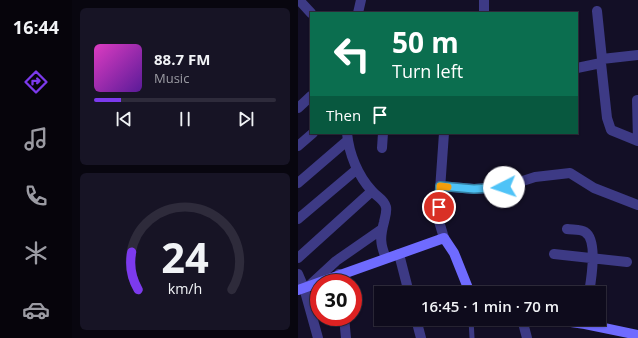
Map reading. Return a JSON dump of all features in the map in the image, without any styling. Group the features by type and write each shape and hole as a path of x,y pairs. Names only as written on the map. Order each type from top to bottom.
{"street":[{"path":"358,12 361,0"},
{"path":"484,0 484,12"},
{"path":"302,3 310,12"},
{"path":"597,11 607,118 611,130 638,141 637,100"},
{"path":"578,68 602,61 638,55"},
{"path":"298,108 310,97"},
{"path":"298,146 312,134"},
{"path":"382,148 383,134"},
{"path":"444,134 438,218 444,238 454,253 467,286"},
{"path":"298,184 348,137 356,170 372,191 384,202 386,209 382,229 381,246 386,258"},
{"path":"298,219 356,170"},
{"path":"440,186 474,189 504,187 535,177 570,173 594,188 638,205"},
{"path":"298,258 372,191"},
{"path":"304,288 336,261 382,229"},
{"path":"567,229 585,232 589,236 594,259 590,286"},
{"path":"351,274 386,258 444,238"},
{"path":"399,254 407,286"},
{"path":"554,254 627,262"},
{"path":"298,274 304,288 318,338"},
{"path":"345,326 346,338"},
{"path":"418,326 421,338"},
{"path":"524,326 527,338"},
{"path":"601,326 637,336"}],"lane":[{"path":"471,326 472,338"}],"slow traffic":[{"path":"440,195 440,186 448,187"}],"route":[{"path":"439,207 440,186 474,189 504,187"}]}
